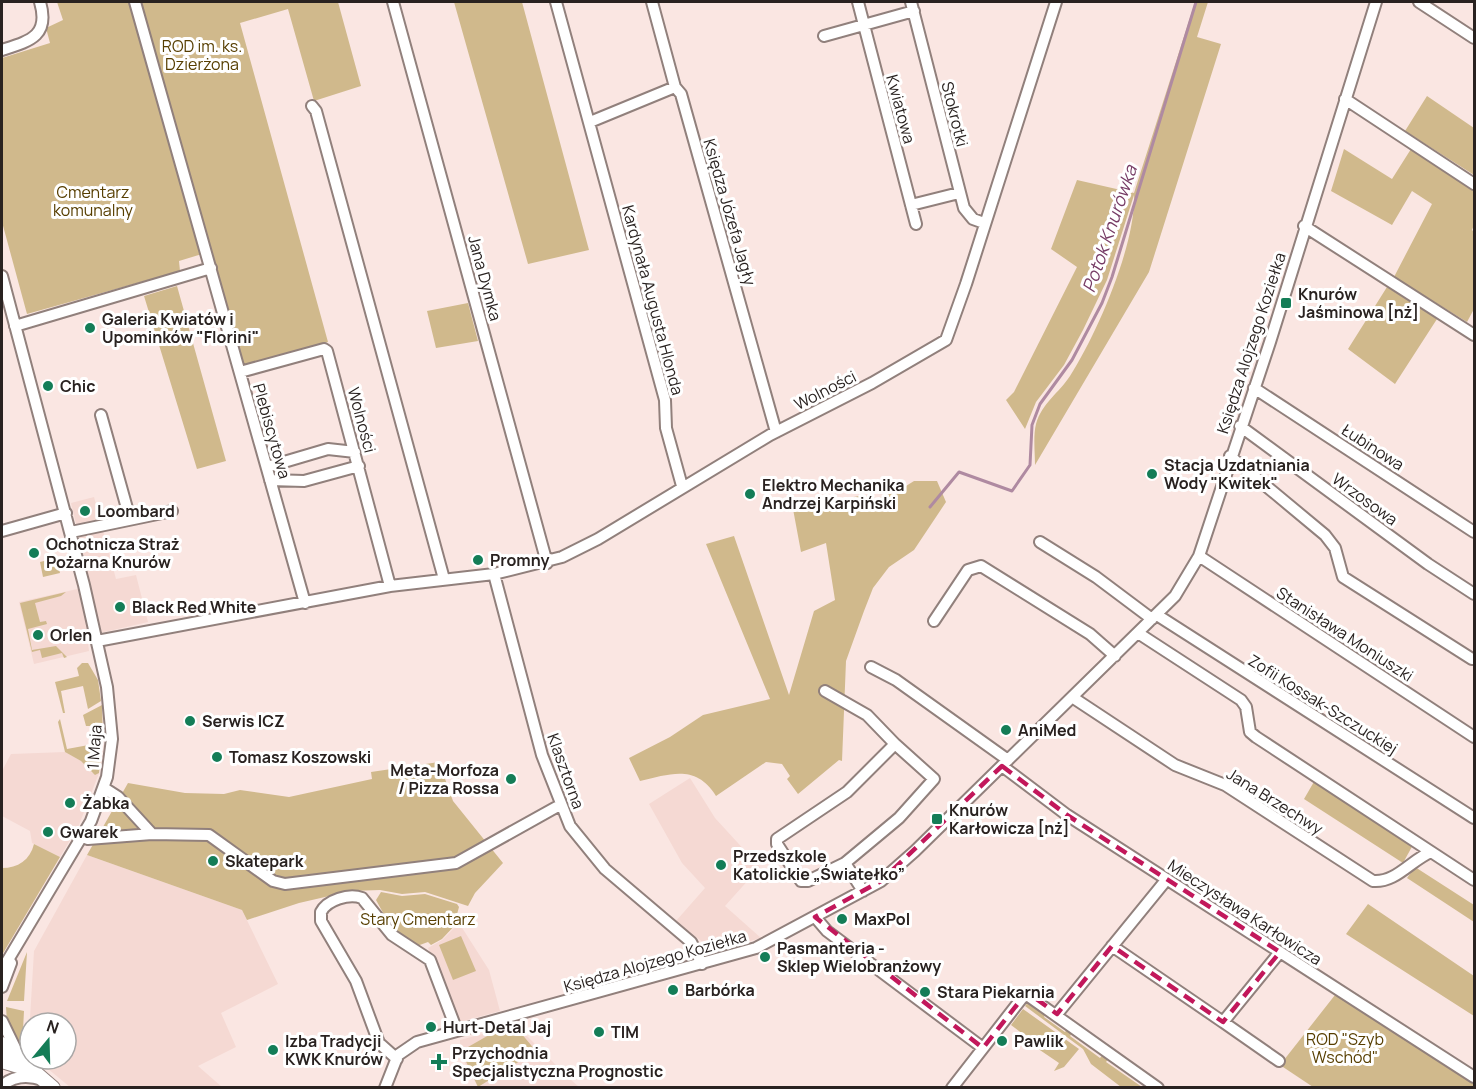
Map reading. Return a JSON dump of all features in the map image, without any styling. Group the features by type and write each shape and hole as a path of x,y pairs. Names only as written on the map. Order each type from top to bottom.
{"main road":[{"path":"2,1044 18,1057"},
{"path":"2,1061 26,1069 50,1084"},
{"path":"35,1071 50,1084"}],"street":[{"path":"2,50 36,36 44,19 40,2"},
{"name":"Plebiscytowa","path":"135,2 305,603"},
{"name":"Jana Dymka","path":"393,2 547,562"},
{"name":"Kardynała Augusta Hlonda","path":"556,2 665,400 666,428 682,486"},
{"name":"Księdza Józefa Jagły","path":"652,2 675,87 681,94 776,432"},
{"name":"Kwiatowa","path":"858,2 916,224"},
{"name":"Wolności","path":"97,641 390,586 494,574 547,562 598,539 682,486 776,432 872,383 946,340 1056,2"},
{"name":"Księdza Alojzego Koziełka","path":"385,1088 397,1059 403,1051 417,1042 756,948 881,881 915,851 1175,596 1199,556 1376,2"},
{"path":"1419,2 1474,38"},
{"path":"824,36 864,25 913,6"},
{"name":"Stokrotki","path":"913,6 959,193 967,215 984,223"},
{"path":"590,122 675,87"},
{"path":"1345,99 1474,184"},
{"path":"312,106 322,133 444,579"},
{"path":"911,205 959,193"},
{"path":"1304,226 1474,335"},
{"path":"15,326 211,268"},
{"name":"1 Maja","path":"2,276 71,532 97,641 111,720 112,750 104,788 83,837 2,970"},
{"name":"Wolności","path":"240,372 324,349 327,351 390,586"},
{"name":"Łubinowa","path":"1254,388 1474,532"},
{"path":"101,415 129,519"},
{"name":"Wrzosowa","path":"1240,426 1428,564 1474,594"},
{"path":"267,467 328,449 355,452"},
{"path":"1230,456 1325,536 1335,548 1343,577 1472,659"},
{"path":"270,480 304,481 359,466"},
{"path":"71,532 172,511"},
{"path":"2,531 66,513"},
{"name":"Zofii Kossak-Szczuckiej","path":"1040,542 1474,818"},
{"name":"Stanisława Moniuszki","path":"1199,556 1474,737"},
{"path":"934,621 968,570 981,566 1090,634 1115,656"},
{"name":"Klasztorna","path":"494,574 542,755 560,805 585,848 605,869 691,942 702,964"},
{"path":"1138,633 1241,700 1246,707 1250,732 1256,738 1474,880"},
{"name":"Mieczysława Karłowicza","path":"871,667 896,680 979,736 1005,763 1054,806 1474,1077"},
{"path":"825,691 867,715 934,779 899,818 844,863 808,881 801,881 777,844 777,839 847,792 896,744"},
{"name":"Jana Brzechwy","path":"1072,697 1175,765 1225,785 1373,881 1384,882 1413,861 1431,852"},
{"path":"104,788 118,797 152,834"},
{"path":"83,837 88,839 152,834 209,835 276,883 302,883 456,863 560,805"},
{"path":"844,863 863,891"},
{"path":"1057,1014 1167,879"},
{"path":"397,1059 379,1043 356,981 321,921 321,912 327,904 352,896 362,898 392,935 430,960 457,1031"},
{"path":"815,917 827,931 983,1048"},
{"name":"1 Maja","path":"2,987 18,946"},
{"path":"1112,946 1279,1061"},
{"path":"1223,1022 1280,952"},
{"path":"952,1088 1025,996 1031,996 1158,1088"},
{"path":"2,1021 10,1042 18,1054"},
{"path":"2,1086 14,1078 25,1076 50,1084"}],"highlighted area":[{"path":"1002,766 1067,815 1280,952 1223,1022 1112,946 1057,1014 1027,992 983,1048 815,917 881,881"}],"shaded area":[{"path":"94,497 116,579 136,575 148,622 87,636 89,651 34,664 19,602 91,586 71,503"},
{"path":"65,752 85,763 92,773 99,773 79,825 60,857 32,843 30,831 2,816 2,771 11,754"},
{"name":"Przedszkole Katolickie „Światełko”","path":"690,778 715,818 760,867 725,906 761,938 714,951 676,921 705,888 682,863 649,804"},
{"path":"87,855 242,910 278,984 221,1013 236,1047 198,1066 222,1087 70,1087 51,1071 78,1071 78,1011 30,1011 34,951"},
{"path":"459,923 489,970 500,1011 460,1022 428,948 442,940"},
{"path":"516,1025 579,1087 478,1087 460,1054 460,1040"}],"green space":[{"name":"Cmentarz komunalny","path":"57,2 131,2 202,254 179,261 180,271 27,314 2,222 2,58 50,43 46,28 63,20"},
{"name":"ROD im. ks. Dzierżona","path":"141,2 338,2 361,86 314,101 288,9 240,23 328,342 244,365"},
{"path":"454,2 522,2 589,250 528,264"},
{"path":"1195,2 1208,2 1197,37 1221,44 1149,272 1035,465 1036,424 1046,404 1066,382 1081,358 1103,313 1129,238 1134,195 1107,280 1064,365 1036,402 1025,429 1006,400 1014,392 1077,267 1051,249 1077,180 1134,193"},
{"path":"1427,96 1474,128 1474,175 1405,131"},
{"path":"1344,149 1392,179 1411,149 1474,191 1472,230 1474,232 1474,309 1467,322 1394,277 1432,204 1412,191 1392,225 1331,191"},
{"path":"177,286 226,461 197,469 144,296"},
{"path":"1387,287 1437,319 1395,384 1348,349"},
{"path":"468,303 478,341 436,348 427,311"},
{"path":"914,481 937,481 946,502 914,550 889,567 873,588 846,661 842,761 839,760 798,794 787,779 790,776 782,764 766,762 716,796 700,779 691,775 672,774 640,781 629,758 670,737 703,715 770,699 706,544 734,536 789,695 814,611 835,600 826,543 801,552 793,509 859,496 873,500 898,491"},
{"path":"56,558 60,573 43,577 40,562"},
{"path":"66,592 61,596 35,603 40,622 46,621 47,624 28,629 32,650 56,646 67,657 64,658 62,653 42,658 40,650 32,652 20,603"},
{"path":"82,663 88,663 98,680 101,701 88,709 83,686 61,691 65,713 63,713 55,682 79,676 77,668"},
{"path":"102,705 103,738 99,773 95,775 81,761 65,752 58,722 60,719 67,749 94,744 90,726 86,726 83,715"},
{"path":"439,762 453,801 503,863 475,893 468,906 425,892 402,894 380,890 351,891 299,903 247,920 242,910 87,855 128,783 185,793 224,794 240,790 289,797 372,779 371,772"},
{"path":"1315,780 1414,843 1403,863 1304,799"},
{"path":"34,844 60,857 2,955 2,868 23,862 30,854"},
{"path":"1415,867 1474,905 1474,922 1407,878"},
{"name":"Stary Cmentarz","path":"381,892 402,896 425,894 457,904 459,907 456,918 458,922 442,939 431,945 428,942 417,946 397,932 389,921 376,900"},
{"path":"1368,904 1474,976 1474,1016 1346,934"},
{"path":"461,936 476,971 453,980 439,945"},
{"path":"27,952 24,1001 7,1001"},
{"name":"ROD \"Szyb Wschód\"","path":"1335,995 1474,1082 1474,1087 1313,1087 1280,1065"},
{"path":"1029,1001 1047,1011 1044,1017 1065,1032 1069,1027 1074,1031 1070,1036 1100,1058 1104,1053 1110,1057 1106,1062 1142,1087 1121,1087 1091,1064 1083,1049 1025,1006"},
{"path":"6,1007 24,1011 18,1011 18,1042 7,1022"},
{"path":"1023,1009 1079,1049 1064,1067 1054,1071 1059,1063 1028,1042 1028,1038 1011,1025"},
{"path":"515,1026 536,1051 478,1087 461,1051 496,1031 498,1035"}],"waterway":[{"name":"Potok Knurówka","path":"930,507 959,472 1012,491 1030,465 1032,425 1040,404 1072,360 1102,303 1112,277 1196,2"}],"place":[{"name":"Knurów Jaśminowa [nż]","path":"1286,303"},
{"name":"Galeria Kwiatów i Upominków \"Florini\"","path":"90,328"},
{"name":"Chic","path":"48,386"},
{"name":"Stacja Uzdatniania Wody \"Kwitek\"","path":"1152,474"},
{"name":"Elektro Mechanika Andrzej Karpiński","path":"750,494"},
{"name":"Loombard","path":"85,511"},
{"name":"Ochotnicza Straż Pożarna Knurów","path":"34,553"},
{"name":"Promny","path":"478,560"},
{"name":"Black Red White","path":"120,607"},
{"name":"Orlen","path":"38,635"},
{"name":"Serwis ICZ","path":"190,721"},
{"name":"AniMed","path":"1006,730"},
{"name":"Tomasz Koszowski","path":"217,757"},
{"name":"Meta-Morfoza / Pizza Rossa","path":"511,779"},
{"name":"Żabka","path":"70,803"},
{"name":"Knurów Karłowicza [nż]","path":"937,819"},
{"name":"Gwarek","path":"48,832"},
{"name":"Skatepark","path":"213,861"},
{"name":"Przedszkole Katolickie „Światełko”","path":"721,865"},
{"name":"MaxPol","path":"842,919"},
{"name":"Pasmanteria - Sklep Wielobranżowy","path":"765,957"},
{"name":"Barbórka","path":"673,990"},
{"name":"Stara Piekarnia","path":"925,992"},
{"name":"Hurt-Detal Jaj","path":"431,1027"},
{"name":"TIM","path":"599,1032"},
{"name":"Pawlik","path":"1002,1041"},
{"name":"Izba Tradycji KWK Knurów","path":"273,1050"},
{"name":"Przychodnia Specjalistyczna Prognostic","path":"439,1062"}]}
